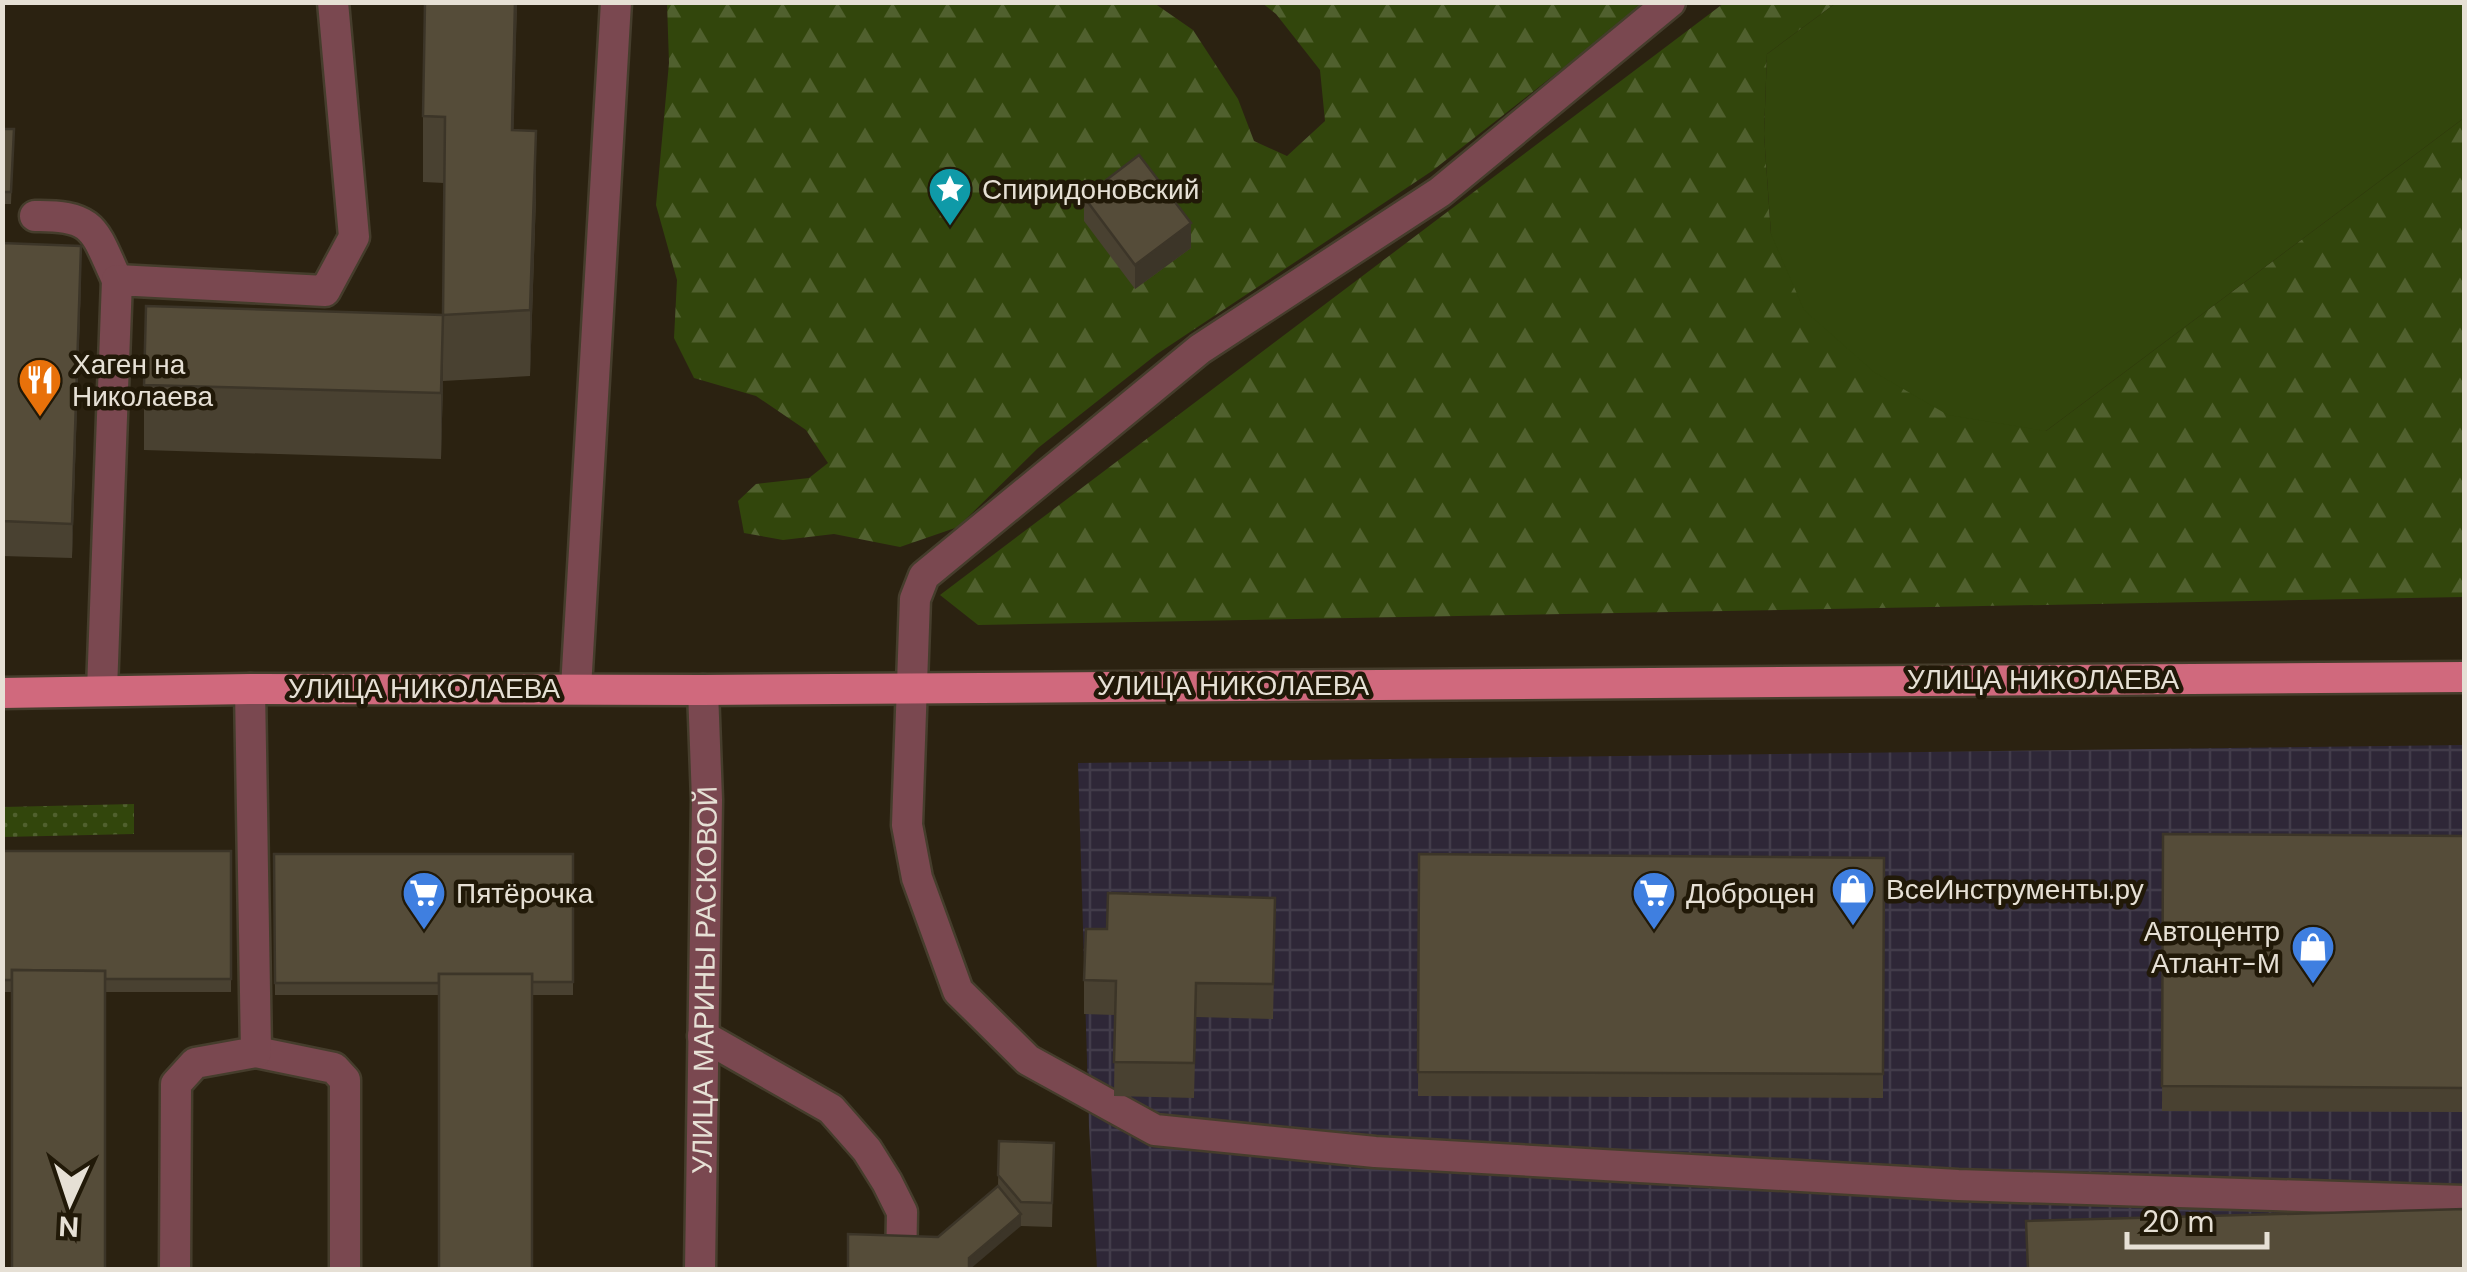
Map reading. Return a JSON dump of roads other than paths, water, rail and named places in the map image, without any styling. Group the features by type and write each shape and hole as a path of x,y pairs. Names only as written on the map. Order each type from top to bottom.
{"main road":[{"name":"УЛИЦА НИКОЛАЕВА","path":"2,693 2464,676"}],"street":[{"path":"116,280 325,290 354,237 334,2"},
{"path":"576,688 616,2"},
{"path":"1670,2 1440,192 1200,349 924,576 915,599 908,825 917,878 958,991 1028,1060 1155,1130 1375,1152 1939,1184 2464,1201"},
{"path":"35,216 82,220 98,241 116,280 102,690"},
{"path":"250,689 256,1052"},
{"name":"УЛИЦА МАРИНЫ РАСКОВОЙ","path":"700,1270 707,800 703,690"},
{"path":"703,1036 830,1109 867,1150 902,1212 902,1270"},
{"path":"174,1270 176,1084 195,1062 256,1052 334,1068 345,1080 345,1270"}],"place":[{"name":"Спиридоновский","path":"950,227"},
{"name":"Хаген на Николаева","path":"40,418"},
{"name":"ВсеИнструменты.ру","path":"1853,927"},
{"name":"Пятёрочка","path":"424,931"},
{"name":"Доброцен","path":"1654,931"},
{"name":"Автоцентр Атлант-М","path":"2313,985"}]}
